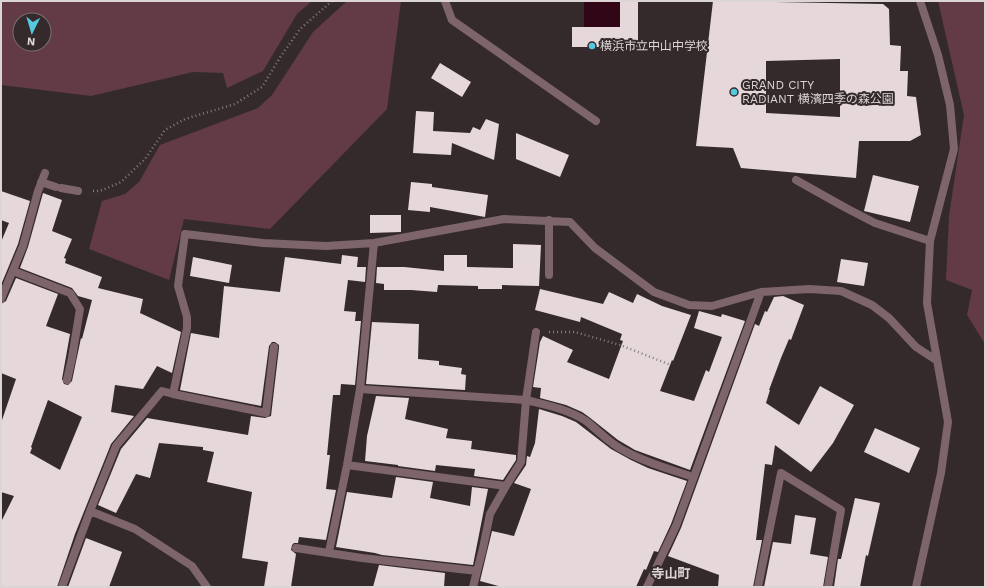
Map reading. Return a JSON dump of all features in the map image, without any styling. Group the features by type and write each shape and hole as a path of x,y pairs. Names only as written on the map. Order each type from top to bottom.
{"street":[{"path":"445,1 452,20 596,121"},
{"path":"916,587 941,472 948,422 927,303 930,241 954,149 950,105 938,55 920,1"},
{"path":"1,299 23,246 44,173"},
{"path":"796,180 875,223 930,241"},
{"path":"41,182 78,191"},
{"path":"173,394 187,328 186,317 178,286 185,234 263,244 326,246 374,243 504,219 570,222 595,248 654,292 689,305 712,306 761,292 809,289 841,291 872,305 889,318 916,347 936,360"},
{"path":"548,275 549,220"},
{"path":"329,552 347,465 360,389 374,243"},
{"path":"13,271 70,293 80,309 67,380"},
{"path":"647,587 676,526 761,292"},
{"path":"473,587 490,514 521,462 526,400 536,332"},
{"path":"62,587 116,446 162,391 266,413 274,347"},
{"path":"360,389 526,400 554,407 586,421 601,435 623,451 693,477"},
{"path":"347,465 506,486"},
{"path":"758,587 781,473 841,510 828,587"},
{"path":"90,511 135,529 180,558 192,566 207,587"},
{"path":"296,548 362,558 477,571"}],"path":[{"path":"78,191 100,191 121,182 146,159 165,130 186,119 235,104 262,87 300,29 332,1"},
{"path":"536,332 575,332 620,345 671,365"}],"shaded area":[{"path":"1,1 312,1 297,14 263,71 227,88 223,73 193,72 91,96 1,85"},
{"path":"347,1 401,1 387,109 270,229 184,219 169,280 89,249 102,201 125,194 139,182 160,145 258,108 272,95 313,32"},
{"path":"584,1 620,1 620,27 584,27"},
{"path":"938,1 985,1 985,344 967,315 972,290 946,280 949,216 964,115"}],"building":[{"path":"620,1 638,1 638,47 572,47 572,27 620,27"},
{"name":"GRAND CITY RADIANT 横濱四季の森公園","path":"713,1 883,4 889,9 890,45 901,46 900,71 908,71 907,96 916,97 921,135 910,141 859,141 856,178 741,168 733,148 696,146","holes":["840,59 840,117 766,113 766,61"]},
{"path":"440,63 471,82 462,97 431,78"},
{"path":"416,111 434,112 433,131 470,133 473,127 480,130 486,119 499,124 494,160 452,143 451,155 413,153"},
{"path":"516,133 569,155 560,177 516,159"},
{"path":"873,175 919,186 910,222 864,211"},
{"path":"411,182 432,184 432,187 488,195 485,217 430,207 430,212 408,210"},
{"path":"1,191 30,201 18,244 1,285 1,242 9,223 1,220"},
{"path":"43,193 62,200 52,231 72,239 64,258 66,259 65,263 102,277 98,288 143,299 140,313 181,332 172,373 157,366 143,389 115,385 111,412 134,416 111,444 75,534 57,587 1,587 1,522 14,496 1,492 1,423 16,379 1,373 1,304 6,301 16,278 58,294 46,326 70,334 62,379 64,384 68,385 72,381 81,338 82,339 92,300 78,296 72,288 20,268 28,247","holes":["48,400 82,417 60,470 30,453"]},
{"path":"370,215 401,215 401,232 370,233"},
{"path":"513,244 541,245 539,286 502,285 502,289 478,289 478,286 438,285 437,292 384,290 384,284 376,283 377,267 404,267 444,271 444,255 467,255 467,267 513,268"},
{"path":"342,255 358,257 357,267 366,267 365,282 348,280 344,311 356,312 355,321 361,321 355,385 341,384 340,395 333,395 327,455 330,455 326,489 336,490 326,540 299,537 298,543 294,543 292,545 291,550 296,554 291,587 264,587 268,562 242,558 252,492 207,482 214,452 203,450 203,447 159,443 150,478 136,474 116,513 98,505 121,449 147,418 248,435 251,416 265,418 271,416 279,348 279,345 275,342 272,342 269,346 261,406 180,390 191,333 219,338 224,286 280,292 285,257 341,264"},
{"path":"193,257 232,265 229,283 190,276"},
{"path":"841,259 868,263 864,286 837,282"},
{"path":"540,289 603,304 609,292 633,303 637,294 662,306 691,315 660,391 694,401 706,370 709,372 722,337 694,328 699,311 721,317 722,314 745,321 690,470 635,450 618,440 582,412 566,405 540,398 541,388 533,387 540,342 543,336 573,350 567,362 609,379 623,341 620,340 622,334 581,317 580,322 535,310"},
{"path":"783,296 804,305 791,340 789,339 781,358 769,390 766,403 799,425 820,386 854,405 833,443 811,472 775,445 772,465 765,464 756,540 762,540 753,587 718,587 719,575 668,556 681,528 755,324 759,326 765,311 767,312 774,297"},
{"path":"372,322 419,324 418,359 439,361 439,365 462,368 461,374 466,375 465,390 366,384"},
{"path":"376,396 409,398 405,419 448,429 446,438 472,441 471,449 516,455 516,460 503,480 474,476 475,469 436,465 435,471 365,461 367,436"},
{"path":"539,409 576,422 611,449 631,460 648,468 687,481 671,524 658,552 654,551 646,570 644,569 636,587 502,587 480,581 492,531 514,536 531,489 514,483 526,465 527,456 530,457 535,443"},
{"path":"875,428 920,448 909,473 864,452"},
{"path":"396,477 433,482 430,498 470,506 472,487 488,489 473,565 382,555 336,547 347,492 392,498"},
{"path":"855,498 880,503 868,556 866,555 860,587 834,587 838,559 841,559"},
{"path":"795,515 816,518 810,554 828,557 823,587 764,587 773,542 791,544"},
{"path":"86,538 122,552 109,587 68,587"},
{"path":"379,565 445,573 444,587 373,587"}],"place":[{"name":"横浜市立中山中学校","path":"592,46"},
{"name":"GRAND CITY RADIANT 横濱四季の森公園","path":"734,92"}],"district":[{"name":"寺山町","path":"671,573"}]}
